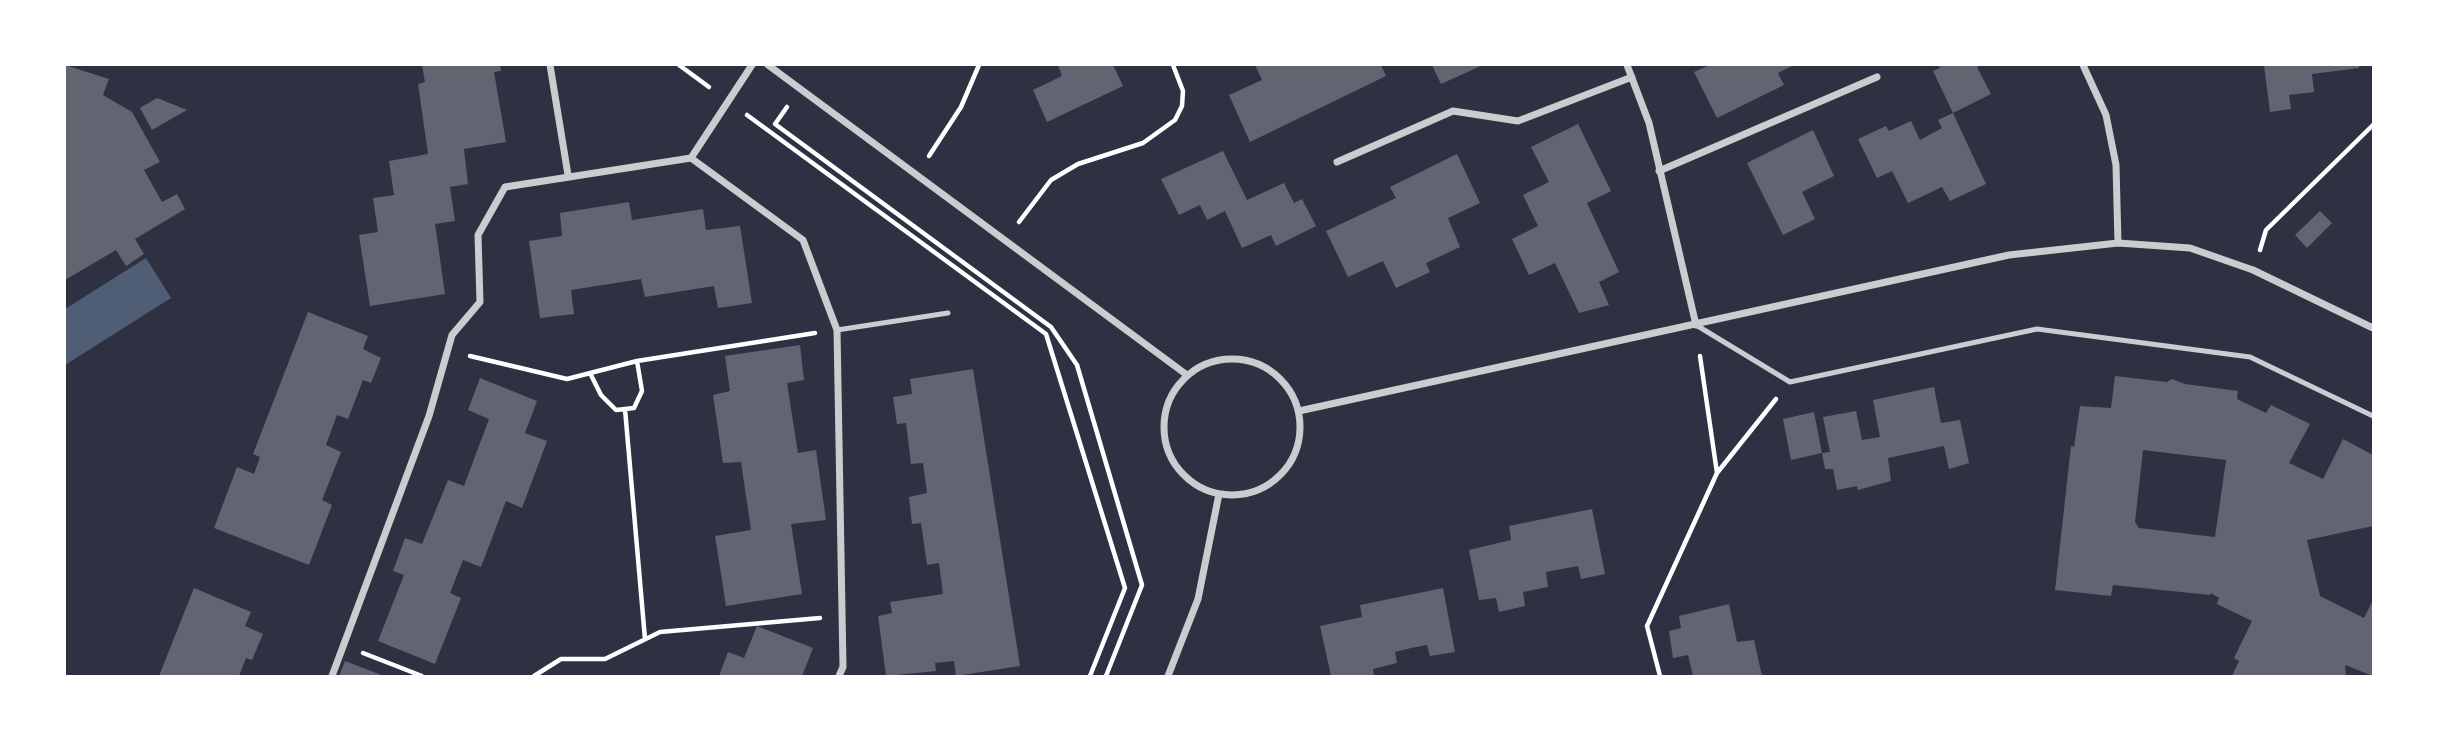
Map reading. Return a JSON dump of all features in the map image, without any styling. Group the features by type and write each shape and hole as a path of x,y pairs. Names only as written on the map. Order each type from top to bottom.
{"street":[{"path":"550,65 568,175"},
{"path":"691,158 752,65"},
{"path":"768,65 1187,374"},
{"path":"1627,65 1649,123 1658,171 1691,293 1696,325"},
{"path":"2083,65 2106,115 2116,165 2118,243"},
{"path":"1337,162 1452,111 1518,121 1632,77"},
{"path":"1658,171 1877,77"},
{"path":"332,676 429,416 452,335 480,302 478,235 505,187 568,175 691,158 803,240 836,330 843,667 839,676"},
{"path":"1298,411 2009,256 2118,243 2190,248 2253,270 2373,328"},
{"path":"1230,358 1253,362 1274,372 1290,389 1298,411 1300,434 1294,455 1281,474 1263,488 1241,494 1219,494 1198,486 1181,473 1166,444 1165,411 1173,391 1187,374 1218,360 1230,358"},
{"path":"1168,676 1198,599 1219,494"}],"lane":[{"path":"836,330 948,313"},
{"path":"1696,325 1790,382 2037,329 2250,357 2373,416"}],"path":[{"path":"678,65 1046,334 1125,588 1090,676"},
{"path":"917,174 961,107 979,65"},
{"path":"1005,240 1051,180 1078,164 1143,143 1175,120 1182,106 1183,92 1172,65"},
{"path":"800,88 775,124 1051,327 1077,365 1142,585 1106,676"},
{"path":"2253,270 2266,230 2373,125"},
{"path":"1696,325 1717,473"},
{"path":"448,350 567,379 637,361 836,330"},
{"path":"590,373 601,395 616,410 634,408 642,391 637,361"},
{"path":"1660,676 1647,626 1717,473 1790,382"},
{"path":"625,409 645,639"},
{"path":"534,676 561,659 605,659 660,632 842,616"},
{"path":"343,644 422,676"}],"water":[{"path":"146,258 171,298 65,365 65,309"}],"building":[{"path":"65,65 109,79 103,95 132,112 160,162 144,170 162,202 177,194 185,209 135,239 144,254 126,266 116,250 65,280"},
{"path":"422,65 500,65 501,71 494,72 506,142 464,149 468,184 450,187 455,221 435,224 445,294 370,306 359,235 378,232 373,198 394,195 389,161 428,154 418,84 425,82"},
{"path":"1058,65 1113,65 1123,86 1047,122 1033,90 1062,76"},
{"path":"1255,65 1381,65 1386,76 1250,142 1229,95 1262,80"},
{"path":"1432,65 1483,65 1441,84"},
{"path":"1710,65 1794,65 1778,73 1784,85 1717,118 1694,72"},
{"path":"1938,65 1981,65 1977,67 1991,94 1953,113 1933,71 1940,68"},
{"path":"2264,65 2359,65 2359,68 2312,74 2314,92 2289,95 2291,109 2270,112"},
{"path":"157,98 187,110 152,130 140,108"},
{"path":"1953,113 1986,184 1950,201 1942,187 1908,203 1892,171 1877,178 1858,139 1886,126 1889,131 1911,121 1920,140 1942,128 1938,120"},
{"path":"1578,124 1611,191 1587,203 1619,272 1599,282 1609,305 1579,313 1555,263 1529,275 1512,239 1538,226 1523,195 1549,182 1531,147"},
{"path":"1813,130 1834,176 1802,192 1815,219 1783,235 1747,163"},
{"path":"1223,151 1247,200 1284,183 1294,203 1302,199 1316,226 1276,246 1271,235 1242,248 1225,211 1207,220 1200,205 1179,215 1161,179"},
{"path":"1457,154 1480,203 1448,218 1460,247 1426,263 1430,272 1396,288 1383,261 1348,277 1326,231 1396,198 1390,187"},
{"path":"629,202 632,220 703,209 706,230 740,226 752,303 718,308 714,286 645,297 641,279 571,290 574,314 540,318 529,241 562,236 560,213"},
{"path":"2320,211 2332,223 2307,248 2295,235"},
{"path":"308,312 368,336 363,349 381,358 371,383 363,380 348,419 337,415 326,445 341,452 322,500 332,505 309,565 214,528 237,467 254,474 260,457 253,454"},
{"path":"800,345 804,380 787,383 798,453 816,450 826,520 791,524 802,594 726,606 715,536 751,530 741,462 723,463 713,395 730,391 725,356"},
{"path":"973,369 1020,666 956,676 954,661 935,663 936,671 886,676 878,616 892,613 890,602 943,594 939,563 927,565 921,523 912,524 909,497 927,493 923,463 911,464 906,423 897,424 893,397 912,394 910,379"},
{"path":"2115,376 2167,382 2172,379 2185,384 2238,391 2237,399 2266,413 2271,405 2310,424 2289,463 2323,479 2343,439 2373,455 2373,526 2307,540 2320,596 2364,618 2373,600 2373,676 2345,665 2346,676 2232,676 2239,661 2234,658 2252,621 2217,604 2219,598 2211,593 2113,585 2111,596 2055,590 2071,446 2074,447 2080,406 2111,408","holes":["2143,450 2226,460 2215,537 2139,528 2135,522"]},
{"path":"480,378 537,401 525,433 547,441 522,508 506,501 481,567 463,560 450,593 461,598 435,664 378,641 404,575 393,571 405,538 422,544 448,480 464,486 489,419 468,410"},
{"path":"1934,387 1941,423 1960,420 1969,463 1949,469 1944,446 1888,458 1891,481 1858,490 1857,486 1837,490 1833,469 1825,469 1822,453 1830,452 1823,417 1856,411 1862,440 1880,437 1873,400"},
{"path":"1814,412 1822,453 1791,460 1783,419"},
{"path":"1592,509 1605,574 1581,579 1578,566 1546,572 1548,587 1523,592 1525,606 1499,612 1496,598 1479,600 1469,550 1511,540 1509,526"},
{"path":"194,588 251,612 245,626 263,634 252,660 246,658 239,676 159,676"},
{"path":"1443,588 1455,652 1430,656 1427,645 1411,648 1395,652 1397,663 1373,669 1374,676 1331,676 1320,626 1362,617 1360,605"},
{"path":"1729,604 1737,642 1754,640 1762,676 1693,676 1688,655 1673,658 1669,631 1681,628 1679,616"},
{"path":"757,626 813,648 802,676 719,676 728,652 744,658"},
{"path":"345,661 384,676 339,676"}]}
